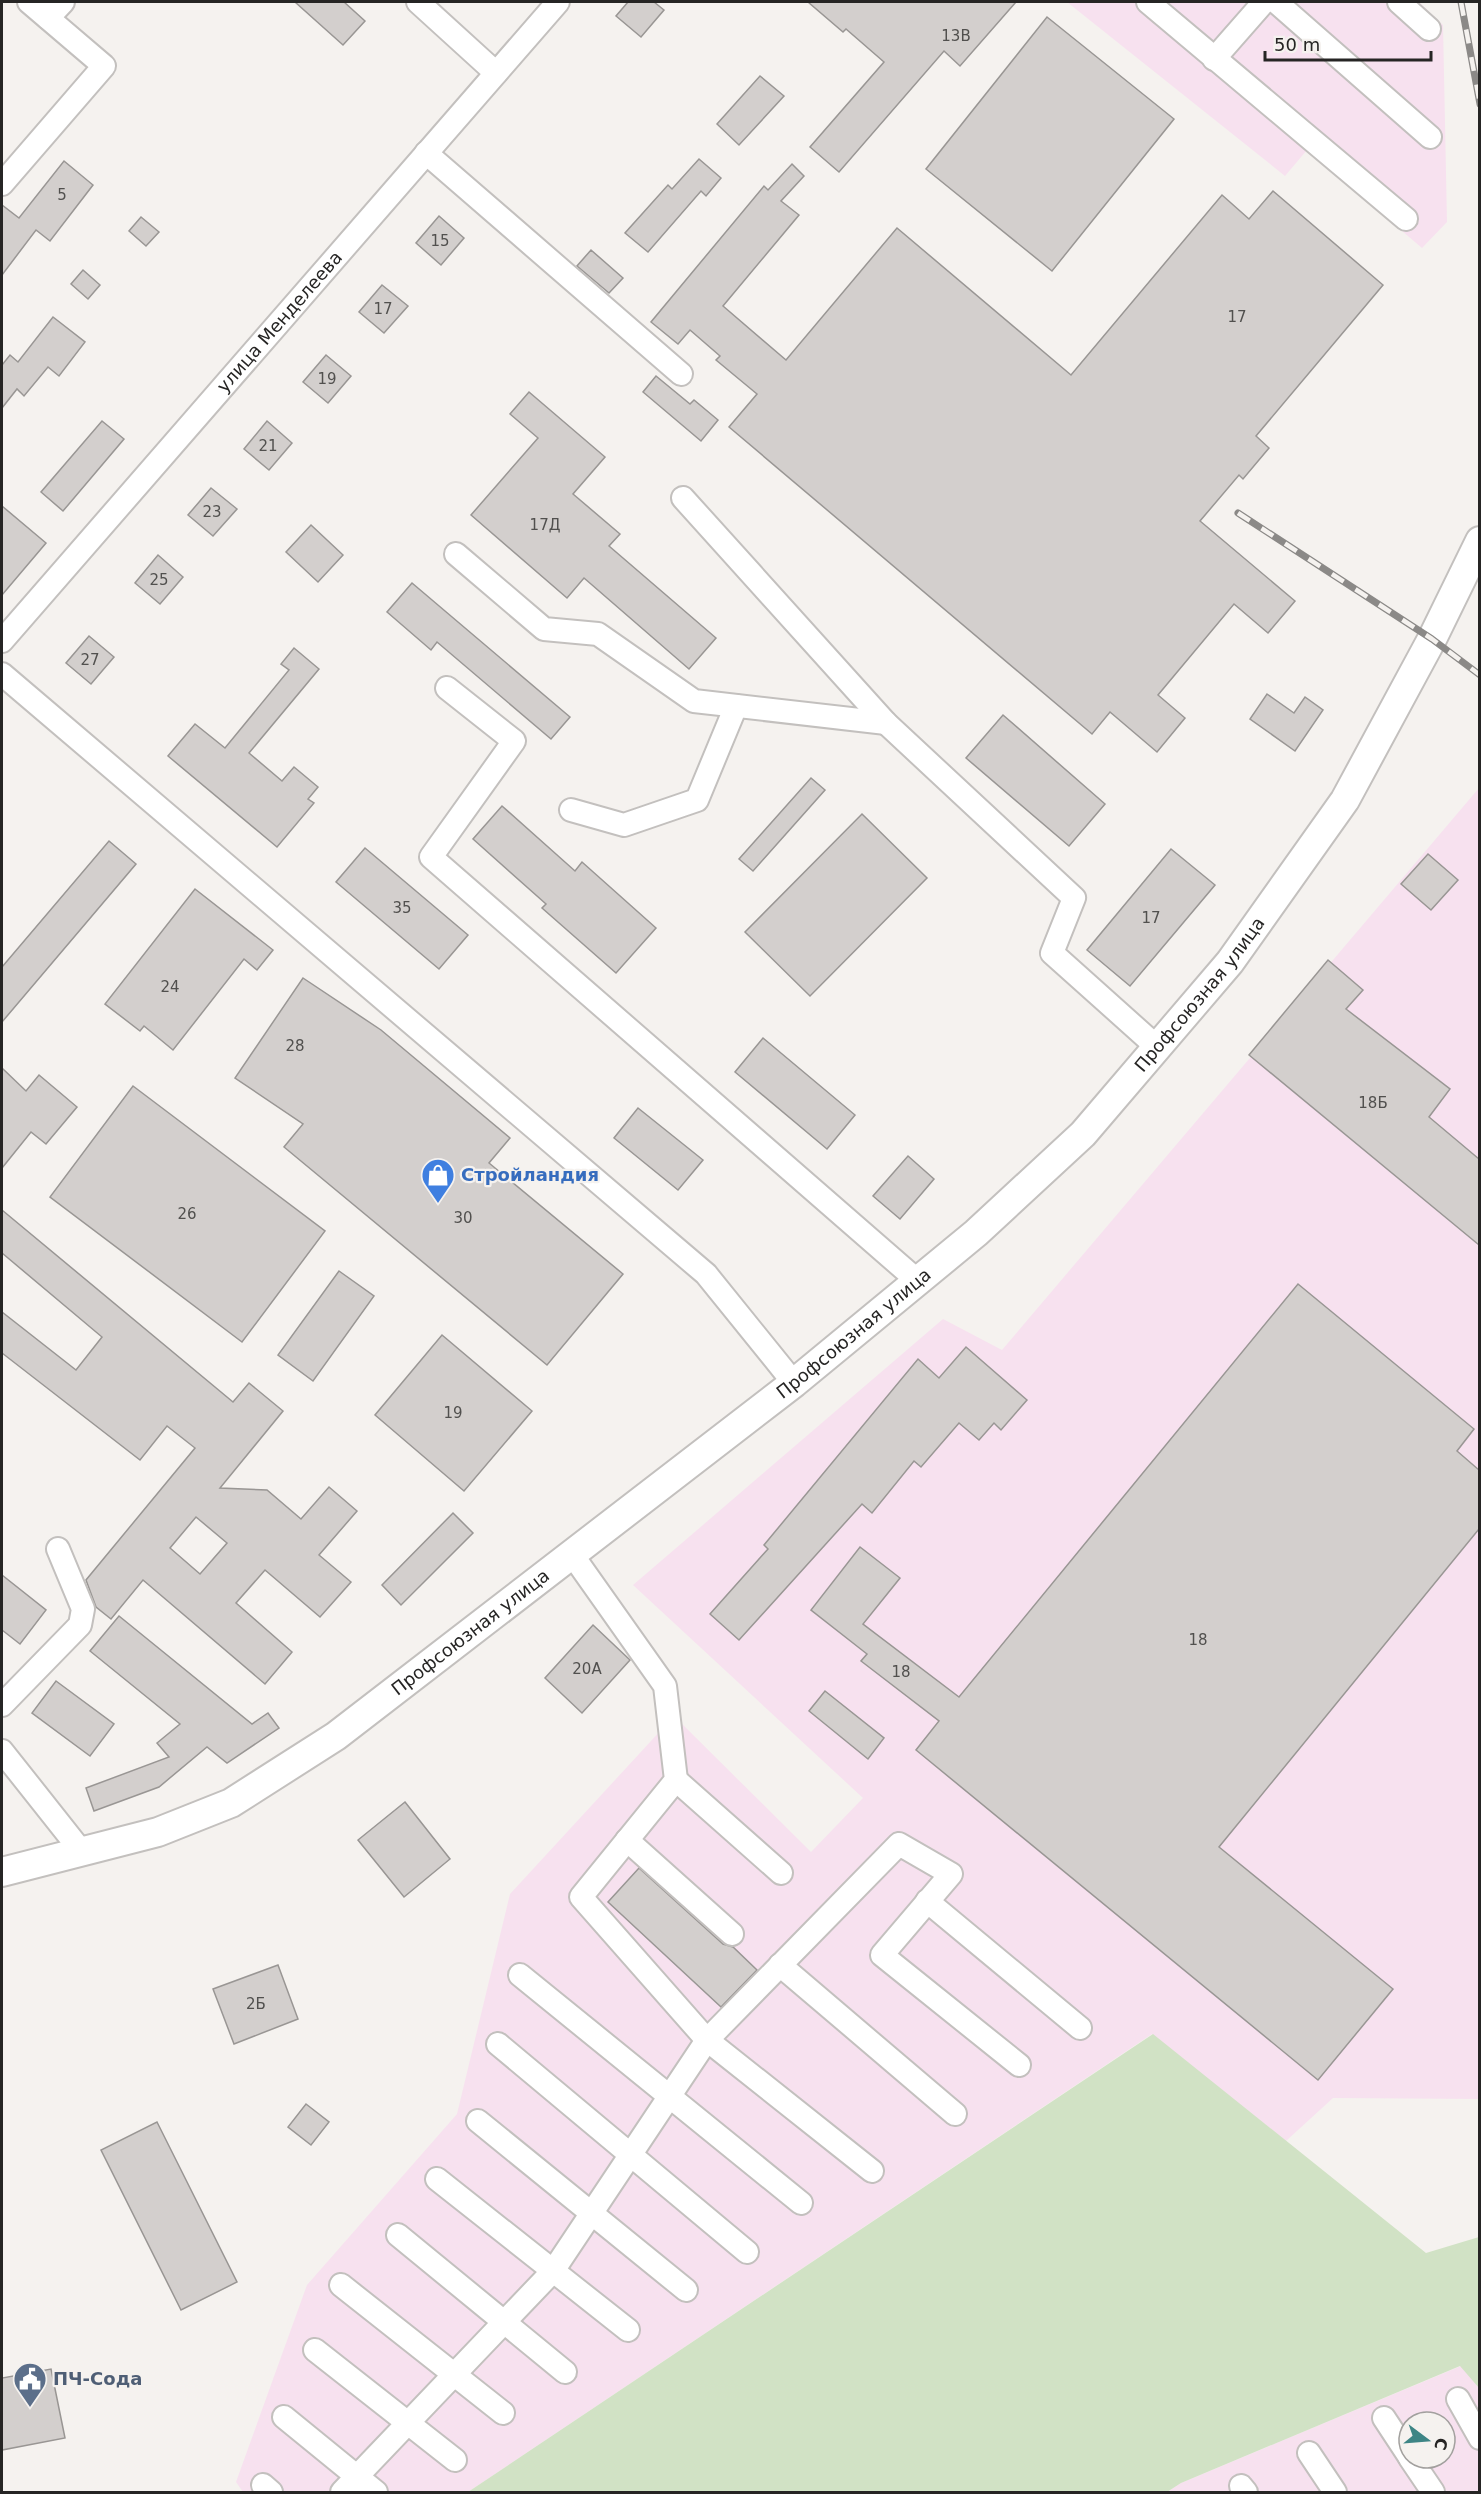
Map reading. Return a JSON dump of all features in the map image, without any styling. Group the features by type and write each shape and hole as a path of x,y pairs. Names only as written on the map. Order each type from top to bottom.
{"main road":[{"name":"Профсоюзная улица","path":"2,1872 158,1832 231,1803 336,1736 794,1383 919,1282 1083,1134 1230,962 1345,800 1432,639 1479,541"}],"street":[{"path":"2,184 104,66 56,10 29,2"},
{"name":"улица Менделеева","path":"2,641 558,2"},
{"path":"1148,2 1406,219"},
{"path":"1214,59 1264,2"},
{"path":"1276,2 1430,137"},
{"path":"1399,2 1429,29"},
{"path":"424,4 496,73"},
{"path":"426,153 681,374"},
{"path":"683,498 886,723 1074,898 1052,953 1157,1047"},
{"path":"456,554 544,629 598,634 694,701 886,723"},
{"path":"2,674 706,1274 794,1383"},
{"path":"447,688 513,741 431,857 919,1282"},
{"path":"571,810 624,825 697,800 736,706"},
{"path":"2,1705 80,1625 83,1609 58,1549"},
{"path":"571,1553 665,1686 676,1780 781,1873"},
{"path":"2,1751 82,1852"},
{"path":"676,1780 581,1897 707,2040 872,2171"},
{"path":"627,1840 732,1934"},
{"path":"349,2485 553,2271 707,2040 899,1844 951,1874 882,1955 1019,2065"},
{"path":"927,1901 1080,2028"},
{"path":"780,1965 955,2114"},
{"path":"520,1976 801,2203"},
{"path":"498,2044 747,2252"},
{"path":"478,2121 686,2289"},
{"path":"437,2179 628,2330"},
{"path":"398,2235 565,2372"},
{"path":"341,2285 503,2413"},
{"path":"315,2350 455,2460"},
{"path":"1458,2399 1479,2438"},
{"path":"284,2417 349,2485 376,2493"},
{"path":"1384,2418 1397,2438"},
{"path":"1309,2452 1335,2493"},
{"path":"1418,2470 1433,2493"}],"shaded area":[{"path":"1067,2 1419,2 1443,25 1447,222 1422,248 1307,150 1285,176"},
{"path":"1479,788 1479,2099 1333,2098 1286,2141 1152,2034 468,2492 243,2492 236,2482 307,2285 457,2114 510,1894 674,1716 811,1852 863,1798 633,1585 943,1319 1002,1350"},
{"path":"1461,2366 1479,2388 1479,2492 1167,2492 1181,2483"}],"green space":[{"path":"1153,2034 1426,2253 1479,2237 1479,2388 1460,2366 1181,2483 1167,2492 468,2492"}],"building":[{"path":"295,2 344,2 365,21 343,45"},
{"path":"628,2 654,2 664,10 641,37 616,16"},
{"path":"808,2 1016,2 960,66 944,51 839,172 810,147 884,62 846,29 843,32"},
{"path":"1047,17 1174,119 1052,271 926,169"},
{"path":"760,76 784,96 739,145 717,124"},
{"path":"699,159 721,178 706,196 701,191 648,252 625,233 668,185 672,189"},
{"path":"64,161 93,185 50,241 36,230 2,275 2,205 19,218"},
{"path":"792,164 804,176 781,201 799,215 723,306 786,360 897,228 1071,375 1222,195 1249,219 1273,191 1383,285 1256,436 1269,448 1243,479 1239,475 1200,521 1295,601 1268,633 1234,604 1158,695 1185,718 1157,752 1110,712 1092,734 729,427 757,394 716,360 720,356 690,330 678,344 651,322 764,186 768,190"},
{"path":"439,216 464,238 441,265 416,243"},
{"path":"141,217 159,232 146,246 129,231"},
{"path":"591,250 623,278 609,293 577,266"},
{"path":"83,270 100,285 88,299 71,284"},
{"path":"382,285 408,306 384,333 359,312"},
{"path":"53,317 85,342 59,376 48,367 24,396 17,389 2,408 2,365 10,355 18,362"},
{"path":"326,355 351,376 328,403 303,382"},
{"path":"656,376 690,404 694,400 718,420 701,441 643,392"},
{"path":"529,392 605,457 573,494 620,534 609,546 716,638 689,669 584,578 567,598 471,515 538,438 510,414"},
{"path":"102,421 124,439 63,511 41,492"},
{"path":"267,421 292,443 269,470 244,449"},
{"path":"211,488 237,509 213,536 188,515"},
{"path":"2,506 46,543 2,595"},
{"path":"311,525 343,555 318,582 286,552"},
{"path":"158,555 183,577 160,604 135,583"},
{"path":"412,583 570,717 551,739 437,642 431,650 387,612"},
{"path":"89,636 114,657 91,684 66,663"},
{"path":"294,648 319,669 249,753 282,781 294,767 318,787 308,799 314,803 277,847 168,756 195,724 225,748 289,670 281,664"},
{"path":"1267,694 1294,713 1305,697 1323,710 1295,751 1250,719"},
{"path":"1003,715 1105,804 1069,846 966,758"},
{"path":"811,778 825,790 753,871 739,859"},
{"path":"502,806 575,871 582,862 656,928 616,973 542,908 546,904 473,839"},
{"path":"862,814 927,878 810,996 745,932"},
{"path":"109,841 136,864 2,1022 2,967"},
{"path":"365,848 468,935 439,969 336,882"},
{"path":"1171,849 1215,885 1130,986 1087,950"},
{"path":"1428,854 1458,880 1431,910 1401,884"},
{"path":"195,889 273,950 257,970 244,959 173,1050 144,1026 140,1031 105,1004"},
{"path":"1328,960 1363,990 1346,1009 1450,1089 1429,1117 1479,1159 1479,1245 1249,1055"},
{"path":"303,978 381,1030 510,1138 489,1163 623,1274 547,1365 284,1147 303,1124 235,1078"},
{"path":"763,1038 855,1115 827,1149 735,1072"},
{"path":"2,1068 26,1091 39,1075 77,1107 46,1144 31,1132 2,1168"},
{"path":"133,1086 325,1231 242,1342 50,1197"},
{"path":"638,1108 703,1160 678,1190 614,1138"},
{"path":"908,1156 934,1179 900,1219 873,1196"},
{"path":"2,1210 233,1402 249,1383 283,1411 220,1488 267,1490 301,1519 329,1487 357,1511 319,1555 351,1582 320,1617 265,1570 236,1603 292,1652 265,1684 143,1580 111,1619 96,1607 86,1580 195,1448 167,1426 140,1460 2,1353 2,1312 76,1370 102,1337 2,1253","holes":["196,1517 227,1543 200,1574 170,1548"]},
{"path":"339,1271 374,1296 313,1381 278,1355"},
{"path":"1298,1284 1474,1429 1457,1451 1479,1470 1479,1529 1219,1847 1393,1989 1318,2080 916,1750 939,1721 861,1661 867,1654 811,1610 860,1547 900,1578 863,1624 959,1697"},
{"path":"442,1335 532,1411 464,1491 375,1415"},
{"path":"966,1347 1027,1400 1001,1430 994,1423 979,1440 959,1423 921,1467 914,1461 872,1513 862,1504 739,1640 710,1614 768,1549 764,1545 918,1359 939,1378"},
{"path":"453,1513 473,1533 401,1605 382,1585"},
{"path":"2,1575 46,1610 20,1644 2,1630"},
{"path":"119,1616 252,1724 268,1713 279,1728 227,1763 207,1747 159,1787 94,1811 86,1788 169,1757 157,1743 180,1724 90,1651"},
{"path":"593,1625 630,1660 582,1713 545,1678"},
{"path":"56,1681 114,1724 90,1756 32,1713"},
{"path":"825,1691 884,1738 868,1759 809,1711"},
{"path":"405,1802 450,1859 404,1897 358,1840"},
{"path":"639,1868 723,1944 733,1947 757,1970 721,2007 608,1902"},
{"path":"278,1965 298,2019 234,2044 213,1989"},
{"path":"306,2104 329,2122 311,2145 288,2127"},
{"path":"157,2122 237,2282 181,2310 101,2150"},
{"name":"ПЧ-Сода","path":"51,2369 65,2438 2,2450 2,2378"}],"railway":[{"path":"1461,2 1480,104"},
{"path":"1238,513 1432,639 1480,675"}],"place":[{"name":"Стройландия","path":"438,1204"},
{"name":"ПЧ-Сода","path":"30,2408"}]}
